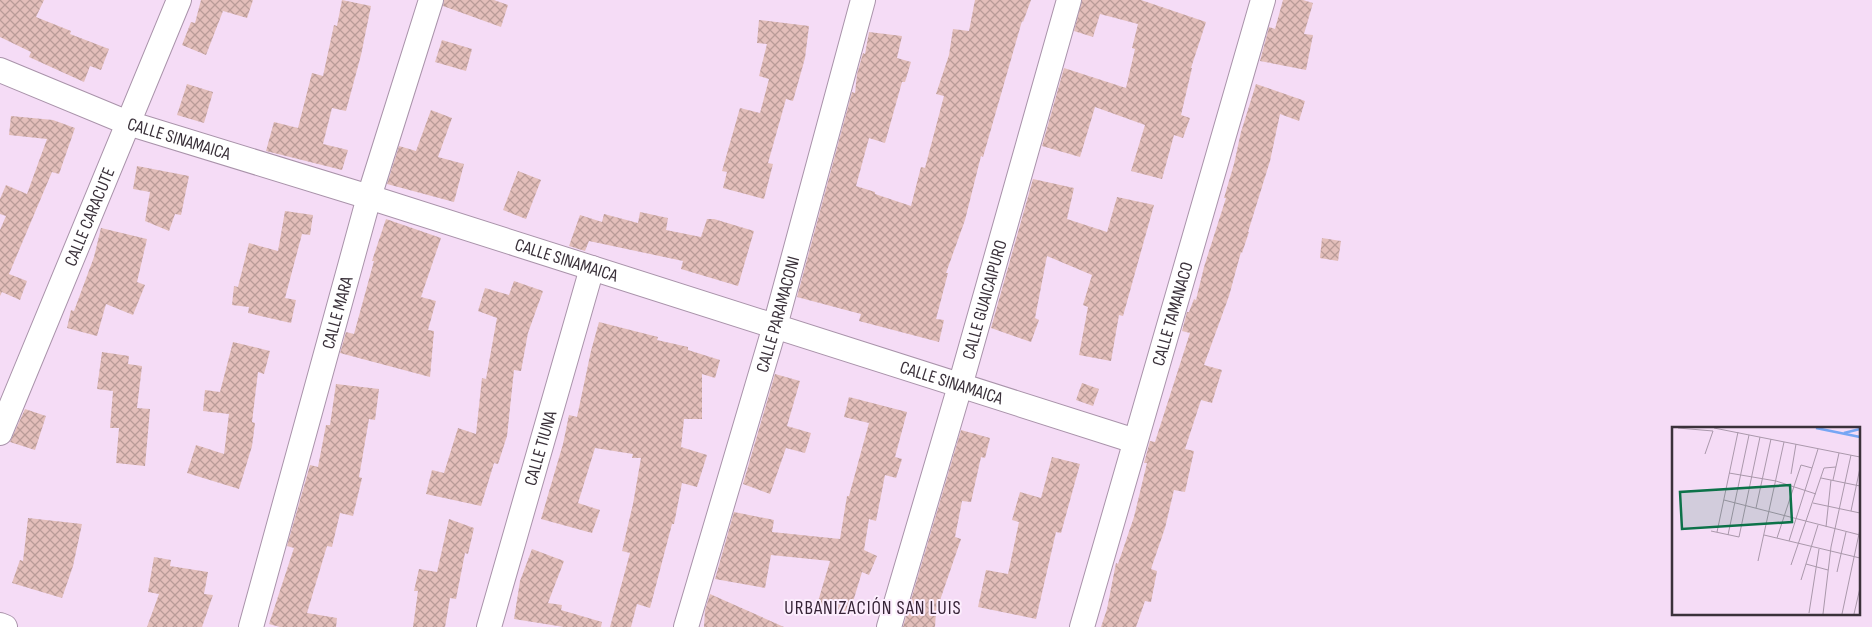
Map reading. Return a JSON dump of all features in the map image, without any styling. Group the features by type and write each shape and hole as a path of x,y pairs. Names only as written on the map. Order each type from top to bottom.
{"street":[{"name":"CALLE CARACUTE","path":"0,433 179,0"},
{"name":"CALLE MARA","path":"251,627 369,197 432,0"},
{"name":"CALLE PARAMACONI","path":"686,627 774,326 863,0"},
{"name":"CALLE GUAICAIPURO","path":"890,627 1069,0"},
{"name":"CALLE TAMANACO","path":"1082,627 1262,0"},
{"name":"CALLE SINAMAICA","path":"0,70 128,122 1135,441"},
{"name":"CALLE TIUNA","path":"489,627 592,268"},
{"path":"0,625 5,627"}],"building":[{"path":"0,0 44,0 36,17 71,31 70,34 109,49 101,70 90,66 84,82 29,57 31,52 0,37"},
{"path":"201,0 253,0 247,18 223,11 206,55 182,45 191,22 195,23"},
{"path":"342,0 371,6 361,55 346,111 332,108 323,144 348,150 342,170 266,151 274,122 298,128 312,73 323,76 334,25 337,26"},
{"path":"444,0 494,0 508,5 501,27 443,6"},
{"path":"975,0 1031,0 1022,21 983,157 981,156 965,220 946,273 948,273 936,319 944,320 939,342 859,321 861,314 797,297 852,92 855,93 857,74 863,53 865,54 869,32 902,36 897,58 911,62 905,82 902,82 885,143 869,138 856,186 911,206 921,167 925,168 944,96 936,94 949,55 953,29 969,31"},
{"path":"1082,0 1141,0 1206,22 1191,68 1181,115 1190,118 1183,138 1174,135 1162,179 1131,171 1145,125 1095,107 1080,157 1042,146 1064,68 1126,88 1135,49 1132,48 1138,24 1100,14 1093,37 1074,31"},
{"path":"1283,0 1303,0 1313,3 1304,34 1313,35 1306,70 1260,61 1269,27 1275,29"},
{"path":"759,20 809,26 805,58 793,101 786,99 768,163 773,164 764,199 723,188 727,172 722,171 740,108 760,113 769,79 759,76 767,44 757,43"},
{"path":"442,40 472,49 466,71 435,62"},
{"path":"187,84 213,92 204,123 177,115"},
{"path":"1256,84 1305,101 1299,121 1280,114 1270,161 1249,232 1241,252 1229,296 1204,365 1222,370 1212,403 1201,400 1185,449 1194,451 1185,492 1174,490 1165,528 1151,569 1157,571 1151,602 1145,601 1136,627 1101,627 1107,609 1116,563 1118,564 1134,517 1147,463 1144,463 1150,441 1155,442 1190,333 1182,331 1187,312 1189,312 1194,299 1196,300 1204,267 1226,198 1224,198 1241,132"},
{"path":"431,110 452,118 438,157 464,164 454,202 387,184 399,146 416,151"},
{"path":"11,116 53,120 75,128 59,174 52,172 9,274 27,281 20,300 2,292 0,296 0,230 6,216 0,214 0,199 6,185 27,194 47,139 9,135"},
{"path":"137,166 189,176 181,215 175,214 169,231 145,221 150,192 133,189"},
{"path":"518,171 541,180 526,219 503,210"},
{"path":"1033,179 1074,188 1067,219 1107,232 1117,197 1154,205 1123,316 1119,315 1111,361 1079,355 1088,307 1083,305 1092,275 1047,256 1035,318 1039,320 1031,342 991,328"},
{"path":"285,211 313,215 310,235 302,234 285,298 296,300 291,323 248,313 249,307 232,305 234,286 238,287 249,243 278,251"},
{"path":"640,212 668,218 666,230 701,237 707,219 714,219 754,231 738,286 681,269 683,261 589,241 585,251 569,246 580,215 602,222 604,214 638,223"},
{"path":"386,219 441,238 421,297 436,301 428,330 434,331 430,377 340,353 346,332 354,334 374,261 372,261"},
{"path":"101,228 147,239 137,282 145,285 133,315 106,304 97,336 67,328 71,310 74,311 94,257"},
{"path":"1322,238 1341,241 1338,261 1320,258"},
{"path":"514,281 543,291 528,333 521,371 514,370 507,436 498,464 494,463 481,506 426,494 432,470 444,473 458,428 476,434 482,378 486,379 497,318 478,311 485,288 509,295"},
{"path":"599,322 658,337 657,340 688,347 688,350 720,360 715,378 702,374 702,419 684,419 681,447 707,455 697,487 682,483 674,524 672,524 650,608 637,604 631,627 610,627 630,553 622,551 641,458 632,458 633,454 595,448 578,503 600,510 592,533 541,519 563,444 569,415 577,417"},
{"path":"233,342 270,351 264,374 258,372 252,422 255,423 252,446 239,489 187,473 196,445 224,454 229,414 203,411 205,390 220,392"},
{"path":"102,352 129,356 128,364 142,366 137,408 150,409 145,466 116,463 119,428 110,428 113,391 97,389"},
{"path":"775,374 800,381 787,426 811,433 805,453 786,448 770,494 743,484"},
{"path":"1082,383 1099,389 1093,406 1076,400"},
{"path":"336,384 379,389 375,420 369,419 359,477 362,478 353,516 340,513 332,547 327,546 307,613 337,618 336,627 280,627 269,624 294,548 287,546 310,465 318,467 326,425 330,425"},
{"path":"849,397 907,412 895,457 902,459 896,478 885,475 876,521 869,519 864,550 877,556 869,575 862,572 849,615 817,605 830,561 771,555 765,588 715,579 734,512 774,520 772,532 840,539 847,496 849,496 869,423 844,417"},
{"path":"25,409 46,416 35,450 10,442"},
{"path":"961,430 990,438 985,458 981,457 971,502 962,501 955,537 961,539 936,612 935,627 903,627"},
{"path":"1052,457 1080,464 1061,533 1056,532 1036,619 978,607 986,570 1008,574 1019,522 1012,520 1020,492 1041,498"},
{"path":"28,518 82,524 73,566 62,598 12,583 20,560 23,561"},
{"path":"449,519 474,528 468,554 465,553 456,599 450,598 445,627 413,627 418,591 414,591 419,569 437,572"},
{"path":"532,549 564,561 548,603 562,605 561,610 602,622 601,627 564,627 514,619 520,581"},
{"path":"154,557 171,560 170,566 208,572 204,594 213,595 202,627 147,627 159,594 148,592"},
{"path":"710,594 784,627 704,627 705,610"}],"district":[{"name":"URBANIZACIÓN SAN LUIS","path":"873,607"}]}
